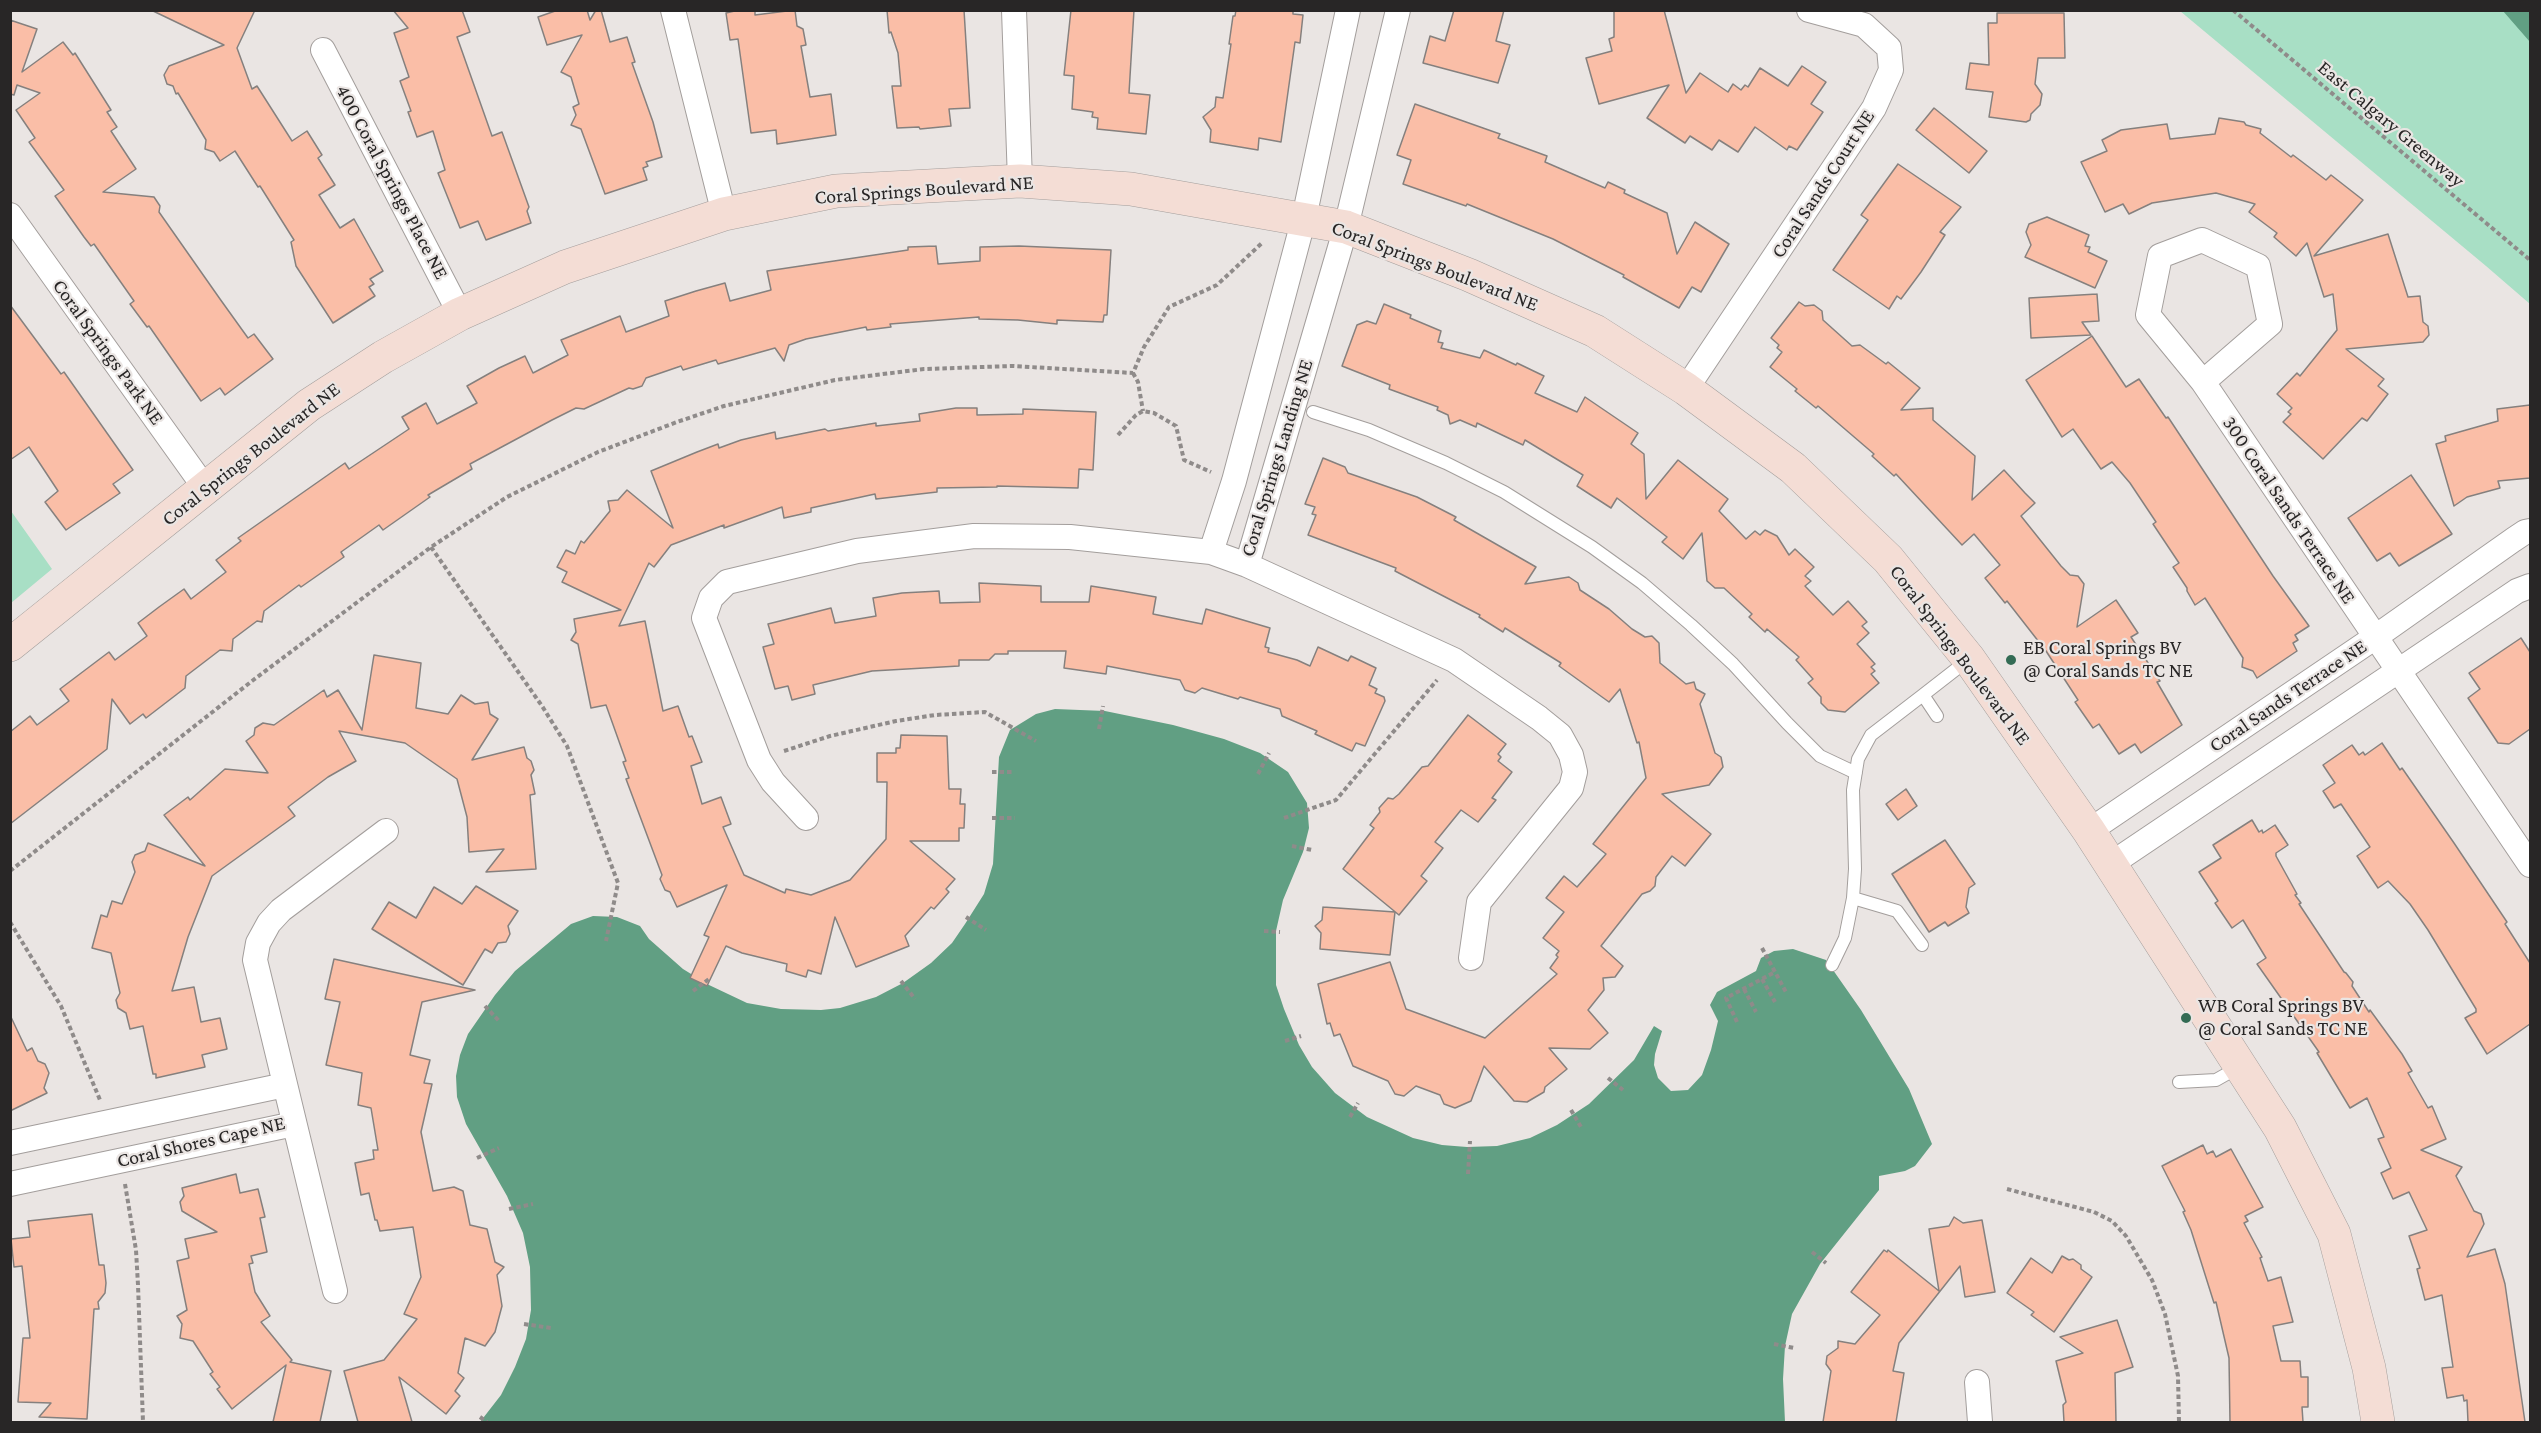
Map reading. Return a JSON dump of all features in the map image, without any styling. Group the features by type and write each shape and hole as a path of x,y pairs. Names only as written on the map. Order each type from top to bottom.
{"street":[{"path":"673,10 723,214"},
{"path":"1014,10 1020,181"},
{"name":"Coral Springs Landing NE","path":"1348,10 1304,218 1234,481 1211,552 1246,565 1346,227 1398,10"},
{"name":"Coral Sands Court NE","path":"1686,389 1874,108 1891,70 1889,48 1864,24 1809,10"},
{"name":"400 Coral Springs Place NE","path":"323,50 460,314"},
{"name":"Coral Springs Boulevard NE","path":"10,645 309,405 383,357 460,314 565,267 723,214 836,191 1020,181 1131,189 1346,227 1469,275 1594,331 1686,389 1793,468 1888,559 1968,659 2089,831 2280,1128 2334,1234 2369,1368 2378,1422"},
{"name":"Coral Springs Park NE","path":"10,215 205,488"},
{"name":"300 Coral Sands Terrace NE","path":"2203,382 2270,324 2258,266 2202,240 2160,256 2148,315 2203,382 2374,638"},
{"path":"2374,638 2525,532 2530,531"},
{"path":"806,818 773,782 759,760 704,618 711,598 727,582 857,551 974,536 1070,537 1211,552"},
{"path":"1246,565 1454,660 1560,735 1571,755 1575,772 1571,788 1479,902 1472,958"},
{"path":"2530,585 2517,591 2398,671 2530,865"},
{"name":"Coral Sands Terrace NE","path":"2089,831 2374,638 2398,671 2111,864"},
{"path":"285,1085 255,960 258,943 269,923 281,910 386,831"},
{"name":"Coral Shores Cape NE","path":"10,1143 285,1085 294,1124 10,1184"},
{"path":"294,1124 335,1291"},
{"name":"Coral Springs Boulevard NE","path":"2362,1422 2369,1368"},
{"path":"1977,1382 1980,1422"}],"lane":[{"path":"1313,412 1369,430 1504,492 1592,547 1642,583 1691,624 1733,664 1820,756 1856,773"},
{"path":"1832,965 1845,939 1852,898 1853,790 1858,759 1871,735 1968,659"},
{"path":"1923,694 1937,716"},
{"path":"1852,898 1897,911 1922,945"},
{"path":"2179,1082 2216,1080 2240,1066"}],"path":[{"name":"East Calgary Greenway","path":"2233,10 2530,260"},
{"path":"1133,373 1143,347 1169,307 1217,285 1262,243"},
{"path":"10,871 252,681 431,547 507,497 598,452 686,419 783,391 836,380 924,369 1013,366 1133,373"},
{"path":"1133,373 1138,382 1143,411"},
{"path":"1118,435 1127,422 1143,411 1154,413 1176,426 1184,460 1221,476"},
{"path":"431,547 542,706 567,746 618,884 606,941"},
{"path":"1284,818 1336,800 1440,676"},
{"path":"1099,729 1103,706"},
{"path":"784,751 830,736 896,721 935,715 985,712 1036,741"},
{"path":"1258,774 1269,753"},
{"path":"992,772 1013,771"},
{"path":"992,818 1014,818"},
{"path":"1292,846 1312,850"},
{"path":"966,917 986,930"},
{"path":"10,922 61,1006 104,1109"},
{"path":"1264,931 1280,932"},
{"path":"1762,948 1787,994"},
{"path":"1737,1022 1726,998 1775,972"},
{"path":"693,991 709,979"},
{"path":"1762,979 1775,1002"},
{"path":"901,981 915,999"},
{"path":"1744,988 1756,1012"},
{"path":"484,1006 499,1021"},
{"path":"1285,1041 1301,1036"},
{"path":"1608,1078 1623,1090"},
{"path":"1350,1117 1358,1103"},
{"path":"1571,1110 1581,1127"},
{"path":"1468,1174 1470,1141"},
{"path":"477,1158 500,1148"},
{"path":"124,1179 136,1250 142,1422"},
{"path":"2007,1189 2094,1212 2112,1221 2126,1236 2152,1280 2165,1314 2178,1376 2179,1422"},
{"path":"509,1209 533,1204"},
{"path":"1812,1252 1826,1263"},
{"path":"524,1324 551,1328"},
{"path":"1774,1344 1794,1348"},
{"path":"480,1417 487,1422"}],"shaded area":[{"path":"2180,11 2530,11 2530,304 2486,266"},
{"path":"2503,11 2530,11 2530,42"},
{"path":"11,511 52,569 10,603"},
{"path":"1055,709 1105,711 1173,725 1224,739 1260,753 1288,772 1307,803 1309,828 1303,852 1283,900 1276,931 1276,985 1284,1009 1299,1045 1312,1067 1335,1093 1367,1117 1413,1138 1442,1145 1467,1147 1497,1146 1530,1138 1557,1125 1589,1104 1634,1060 1654,1026 1662,1031 1654,1065 1658,1078 1671,1091 1688,1090 1702,1075 1711,1050 1718,1021 1710,1005 1717,992 1756,971 1761,958 1774,951 1793,949 1826,960 1861,1010 1909,1089 1932,1144 1915,1166 1905,1171 1879,1176 1879,1190 1820,1264 1792,1314 1785,1346 1783,1379 1785,1422 480,1422 501,1395 515,1367 526,1339 531,1310 530,1267 523,1233 507,1196 466,1124 457,1097 456,1076 460,1055 468,1034 495,995 515,971 571,924 593,916 617,917 640,926 649,939 683,969 709,985 747,1003 781,1009 821,1010 840,1008 876,997 903,983 931,963 952,943 984,894 993,864 999,757 1010,730 1036,714"}],"building":[{"path":"151,10 255,10 237,48 252,89 257,86 292,141 307,131 322,155 318,158 335,185 319,195 340,228 354,219 383,271 370,279 374,284 369,287 375,296 333,323 296,266 291,242 294,240 260,186 258,187 235,151 220,161 214,152 205,149 206,140 178,93 176,94 173,86 167,84 164,75 169,66 224,45"},
{"path":"393,10 462,10 470,32 457,37 492,136 502,132 529,207 527,211 531,223 486,240 478,221 460,228 438,173 445,170 433,131 417,137 408,112 411,111 400,81 409,77 394,33 408,28"},
{"path":"558,10 587,10 590,20 596,10 601,10 610,42 627,37 635,62 632,63 653,122 662,157 646,162 648,166 643,168 647,180 605,194 581,129 571,125 576,115 573,107 579,104 571,77 561,72 582,35 547,45 538,17"},
{"path":"755,10 755,15 795,10 797,26 803,29 806,45 801,46 810,97 831,94 836,135 777,144 776,130 751,133 738,39 730,40 726,13"},
{"path":"887,10 964,10 970,108 949,109 951,126 920,129 919,127 897,128 892,86 901,86 898,53 891,32 889,33"},
{"path":"1071,10 1134,10 1129,93 1150,95 1146,134 1097,129 1098,118 1092,117 1093,112 1072,109 1074,76 1064,75"},
{"path":"1236,10 1293,10 1293,14 1303,15 1300,43 1295,42 1281,142 1259,138 1258,150 1210,142 1211,130 1203,117 1215,107 1216,97 1223,98 1233,16"},
{"path":"1454,10 1504,10 1496,41 1510,45 1498,83 1423,63 1430,36 1445,41"},
{"path":"1614,10 1664,10 1686,93 1700,73 1728,92 1733,84 1741,90 1745,85 1748,87 1760,68 1788,86 1802,66 1826,82 1811,104 1823,112 1797,150 1789,146 1787,150 1755,127 1738,152 1719,140 1712,150 1690,136 1685,143 1647,118 1669,85 1599,104 1586,58 1612,51 1609,39 1614,37"},
{"path":"1997,13 2064,13 2065,58 2038,58 2035,84 2042,94 2040,105 2031,114 2030,120 2026,122 1989,117 1993,92 1966,89 1970,63 1989,65 1988,23 1997,23"},
{"path":"10,20 37,29 22,72 63,42 73,55 75,53 111,110 107,112 117,127 111,131 136,169 103,192 154,197 160,206 159,212 248,338 254,334 273,359 225,395 220,388 201,401 149,326 147,327 130,304 134,301 94,244 91,246 55,196 64,190 29,142 35,138 16,110 40,93 17,85 14,95 10,94"},
{"path":"1415,104 1500,134 1498,138 1547,156 1545,162 1605,188 1608,182 1625,190 1624,193 1667,213 1677,254 1695,222 1729,244 1701,292 1692,287 1679,308 1623,277 1624,275 1553,239 1467,204 1466,206 1403,184 1411,160 1397,155"},
{"path":"1934,108 1987,151 1969,173 1916,130"},
{"path":"2219,118 2244,122 2246,125 2261,129 2260,133 2291,157 2293,155 2326,180 2331,175 2363,200 2314,256 2388,234 2408,297 2420,296 2423,322 2428,326 2429,335 2423,342 2346,349 2384,379 2378,386 2388,394 2367,421 2362,418 2323,459 2283,422 2291,414 2288,412 2292,408 2277,394 2297,373 2300,376 2337,330 2333,294 2324,297 2307,243 2296,256 2274,237 2277,233 2249,212 2255,204 2216,193 2152,203 2129,214 2123,204 2105,212 2081,162 2107,151 2102,140 2121,130 2167,124 2170,139 2215,134"},
{"path":"1898,164 1961,207 1940,232 1945,235 1921,272 1901,299 1897,296 1889,309 1833,270 1868,220 1861,215"},
{"path":"2047,217 2089,235 2085,246 2090,247 2088,252 2107,261 2095,288 2025,257 2031,245 2026,232 2029,224"},
{"path":"936,246 938,264 980,261 980,247 1019,246 1111,250 1107,315 1104,315 1103,322 1057,320 1057,324 979,319 979,317 890,324 891,327 867,330 866,327 806,339 789,345 784,361 775,348 718,364 716,360 683,370 681,366 646,378 642,386 629,388 584,409 576,408 470,464 472,469 428,495 430,497 383,530 379,525 341,552 344,557 301,587 299,585 264,611 262,622 257,621 233,639 232,651 220,650 186,676 185,688 146,718 143,714 130,724 112,699 107,749 10,824 10,732 30,716 37,725 69,701 60,689 109,652 115,660 147,636 138,623 159,607 184,589 191,599 226,572 216,560 241,541 238,538 345,463 349,469 409,429 402,417 426,403 437,424 477,403 467,386 499,368 525,356 533,373 568,355 561,340 620,316 626,332 669,316 665,301 696,291 725,283 730,301 771,290 767,271 908,250 908,247"},
{"path":"2097,294 2099,321 2082,322 2091,335 2031,338 2029,298"},
{"path":"1799,302 1805,306 1814,305 1822,311 1823,320 1852,346 1860,345 1886,364 1888,362 1920,388 1901,410 1933,408 1933,420 1975,456 1972,500 2004,470 2035,503 2021,516 2061,566 2070,575 2078,576 2084,584 2077,627 2116,600 2138,633 2131,637 2160,681 2157,682 2182,725 2141,753 2135,744 2119,754 2099,724 2093,728 2075,702 2078,700 2046,651 2007,601 2005,603 1985,578 2000,565 1974,534 1962,545 1896,474 1894,476 1872,456 1874,454 1818,406 1816,408 1795,391 1797,389 1770,367 1782,352 1777,348 1779,345 1771,338"},
{"path":"1384,304 1441,331 1438,342 1443,343 1441,348 1480,358 1484,350 1516,365 1517,363 1544,376 1535,393 1577,412 1585,397 1638,433 1631,444 1644,454 1646,499 1678,460 1728,499 1719,511 1746,539 1755,531 1760,535 1765,530 1777,536 1789,555 1795,549 1814,567 1805,576 1811,581 1805,586 1833,615 1848,601 1867,622 1862,626 1869,633 1857,644 1875,664 1871,667 1875,671 1871,674 1879,683 1845,712 1828,710 1821,703 1821,697 1808,683 1813,679 1796,660 1799,657 1767,629 1765,632 1749,617 1752,614 1724,588 1715,588 1707,581 1702,533 1683,559 1662,542 1667,537 1617,498 1611,508 1577,486 1583,475 1525,440 1523,445 1477,423 1476,427 1460,420 1450,424 1448,415 1437,410 1438,407 1389,389 1390,385 1342,366 1357,325 1367,321 1376,324"},
{"path":"10,305 61,374 64,372 133,470 113,484 120,493 66,530 45,502 58,491 29,447 10,460"},
{"path":"2092,336 2126,387 2139,379 2166,418 2168,417 2273,576 2309,626 2295,635 2298,640 2293,643 2297,651 2257,678 2253,671 2242,667 2243,658 2205,598 2195,605 2173,567 2179,563 2153,524 2156,522 2130,483 2112,462 2101,469 2073,429 2062,437 2026,380"},
{"path":"2530,405 2530,478 2498,481 2500,488 2467,497 2454,506 2436,444 2446,441 2445,436 2498,421 2497,409"},
{"path":"956,408 977,408 977,415 1023,414 1023,409 1096,412 1093,470 1079,469 1078,488 997,486 937,488 937,492 876,499 875,494 811,508 811,512 784,518 782,507 724,528 724,525 671,545 654,567 649,563 619,626 645,621 663,711 678,706 689,737 692,736 702,762 691,766 702,804 721,797 731,824 723,827 744,875 785,893 786,889 811,895 850,880 886,839 887,782 877,782 877,753 896,753 896,748 900,748 901,735 947,736 949,789 961,789 960,804 965,804 964,828 959,828 959,841 910,841 955,879 946,889 949,892 934,909 931,907 905,936 909,946 856,967 835,917 821,974 808,970 806,977 786,971 787,964 742,953 726,946 707,986 690,978 709,937 704,935 727,885 677,907 670,892 665,890 660,879 662,875 626,779 629,778 623,762 626,761 606,705 591,708 578,644 571,640 576,632 574,619 621,610 562,582 567,572 557,567 566,550 575,554 581,541 584,543 610,511 608,501 618,500 627,490 673,528 651,471 697,452 718,444 719,448 775,432 776,439 825,429 828,431 876,423 876,426 920,421 919,414"},
{"path":"1323,458 1345,467 1348,473 1417,497 1456,517 1454,520 1536,567 1525,584 1569,577 1578,583 1580,590 1609,609 1632,629 1645,637 1652,636 1659,643 1660,663 1686,684 1694,682 1696,689 1705,694 1700,704 1715,753 1721,757 1723,767 1709,785 1662,794 1711,834 1685,866 1672,856 1656,877 1655,886 1642,894 1601,946 1623,966 1615,977 1603,978 1604,990 1588,1010 1608,1033 1590,1049 1549,1048 1567,1069 1545,1087 1544,1092 1527,1102 1514,1101 1484,1066 1471,1101 1455,1108 1444,1104 1440,1095 1416,1086 1404,1096 1395,1094 1388,1081 1353,1066 1340,1034 1334,1036 1330,1023 1327,1024 1318,984 1390,962 1406,1009 1485,1038 1557,974 1550,968 1558,957 1556,955 1559,951 1543,938 1564,912 1546,898 1564,876 1577,887 1606,854 1593,844 1646,778 1639,742 1637,743 1620,689 1609,702 1559,666 1561,663 1505,628 1503,632 1479,617 1480,615 1395,571 1396,568 1308,535 1316,515 1312,514 1315,507 1305,504"},
{"path":"2411,475 2452,534 2399,566 2390,553 2377,561 2348,518"},
{"path":"979,583 1041,586 1041,602 1089,602 1091,586 1156,597 1153,614 1202,624 1206,609 1270,628 1265,647 1269,648 1268,652 1310,666 1318,647 1348,661 1351,656 1376,668 1369,685 1377,689 1375,693 1384,697 1385,701 1365,746 1356,743 1352,751 1315,734 1317,731 1282,716 1280,709 1240,697 1238,699 1202,688 1195,693 1185,690 1180,680 1107,666 1106,674 1064,668 1066,651 1008,651 1008,654 995,654 989,660 959,660 959,666 872,671 813,685 815,694 792,700 788,686 775,689 763,647 774,644 768,624 831,608 835,623 876,616 873,598 902,593 939,591 940,603 980,602"},
{"path":"2521,638 2530,652 2530,729 2509,744 2498,743 2468,698 2480,689 2469,673"},
{"path":"374,655 421,663 416,708 448,714 461,695 475,704 488,702 490,714 498,719 472,760 524,747 534,770 531,775 535,794 530,795 536,869 486,872 504,849 469,852 467,817 457,779 405,743 339,731 356,761 328,777 288,807 295,816 212,876 188,937 172,991 194,987 201,1022 220,1018 227,1049 202,1055 205,1067 156,1078 156,1074 153,1074 143,1026 130,1029 126,1013 118,1008 116,1000 120,993 111,953 92,948 101,915 107,917 112,901 122,904 135,872 132,862 135,855 145,851 148,843 205,866 164,815 188,797 190,800 225,769 268,773 246,741 254,735 255,728 263,723 274,725 324,690 327,697 338,690 362,730"},
{"path":"1468,715 1506,744 1498,754 1501,757 1498,761 1512,772 1492,798 1496,800 1478,822 1461,810 1435,842 1443,848 1421,876 1427,881 1399,915 1343,869 1374,828 1370,825 1380,812 1379,808 1388,798 1393,799 1399,794 1422,767 1428,766"},
{"path":"2382,743 2454,843 2507,922 2505,924 2530,963 2530,1024 2487,1054 2465,1018 2476,1012 2476,1009 2428,930 2410,904 2388,881 2378,888 2357,856 2370,847 2341,804 2334,808 2323,791 2335,783 2323,765 2352,745 2359,755 2363,752 2365,755"},
{"path":"1906,789 1917,806 1898,820 1886,804"},
{"path":"2252,820 2259,832 2262,830 2263,833 2275,825 2288,845 2276,853 2276,856 2297,894 2295,895 2301,903 2299,904 2353,982 2352,986 2369,1012 2370,1010 2402,1054 2412,1071 2408,1073 2428,1108 2432,1106 2446,1139 2421,1150 2462,1167 2456,1176 2474,1211 2481,1214 2484,1224 2467,1257 2495,1249 2505,1284 2525,1422 2468,1422 2467,1400 2464,1401 2463,1395 2447,1398 2442,1368 2453,1367 2442,1295 2425,1300 2417,1269 2420,1268 2409,1236 2427,1230 2409,1192 2393,1199 2381,1173 2391,1168 2378,1139 2384,1137 2367,1098 2350,1108 2317,1053 2319,1052 2257,964 2266,958 2243,920 2232,928 2215,903 2218,901 2199,872 2221,858 2213,845"},
{"path":"1945,840 1975,884 1969,888 1966,907 1969,913 1948,926 1945,922 1929,932 1892,874"},
{"path":"476,886 518,911 508,926 510,934 506,942 498,943 492,953 485,949 463,985 372,929 389,902 416,918 434,887 462,904"},
{"path":"1323,907 1395,912 1390,955 1320,949 1321,933 1315,926 1322,920"},
{"path":"334,959 475,990 422,1002 410,1055 430,1060 424,1083 432,1084 421,1132 433,1191 454,1187 463,1191 470,1225 487,1229 495,1262 504,1267 497,1275 502,1306 495,1332 485,1346 465,1338 458,1373 464,1378 455,1391 460,1396 446,1414 399,1377 412,1422 358,1422 344,1371 384,1360 417,1319 404,1314 421,1277 413,1227 380,1231 369,1193 361,1195 355,1163 374,1159 373,1150 378,1150 371,1108 358,1105 362,1073 326,1065 340,1002 325,999"},
{"path":"10,1015 27,1051 32,1048 38,1061 45,1064 49,1073 44,1088 47,1093 10,1111"},
{"path":"2203,1145 2207,1154 2213,1151 2216,1157 2231,1149 2263,1207 2245,1216 2248,1221 2244,1223 2262,1257 2260,1258 2268,1281 2281,1277 2293,1322 2273,1326 2281,1361 2300,1361 2301,1377 2308,1377 2308,1407 2302,1407 2303,1422 2230,1422 2229,1358 2216,1302 2214,1303 2183,1212 2185,1211 2162,1166"},
{"path":"236,1174 240,1193 258,1189 265,1217 260,1218 267,1252 251,1256 253,1263 249,1264 255,1292 270,1316 261,1322 292,1360 290,1362 331,1371 320,1422 273,1422 286,1365 232,1409 217,1389 220,1387 210,1374 213,1372 193,1341 180,1338 182,1324 177,1316 187,1310 177,1261 189,1258 185,1239 217,1232 182,1211 180,1202 184,1196 182,1188"},
{"path":"92,1214 99,1265 104,1265 106,1283 105,1293 98,1302 99,1309 94,1309 87,1419 39,1417 51,1403 18,1402 23,1338 30,1338 22,1266 14,1267 11,1239 30,1237 28,1221"},
{"path":"1954,1217 1963,1223 1982,1220 1995,1292 1965,1297 1960,1266 1899,1343 1893,1371 1904,1373 1896,1422 1823,1422 1831,1371 1826,1364 1827,1356 1838,1348 1838,1341 1855,1344 1880,1315 1851,1292 1884,1250 1887,1252 1888,1250 1939,1291 1929,1229 1949,1226"},
{"path":"2062,1256 2069,1260 2073,1259 2092,1277 2054,1332 2031,1315 2034,1312 2007,1293 2031,1258 2052,1273"},
{"path":"2117,1320 2133,1367 2115,1373 2116,1422 2064,1422 2063,1405 2066,1402 2056,1361 2083,1353 2060,1337"}],"place":[{"name":"EB Coral Springs BV @ Coral Sands TC NE","path":"2011,660"},
{"name":"WB Coral Springs BV @ Coral Sands TC NE","path":"2186,1018"}]}
